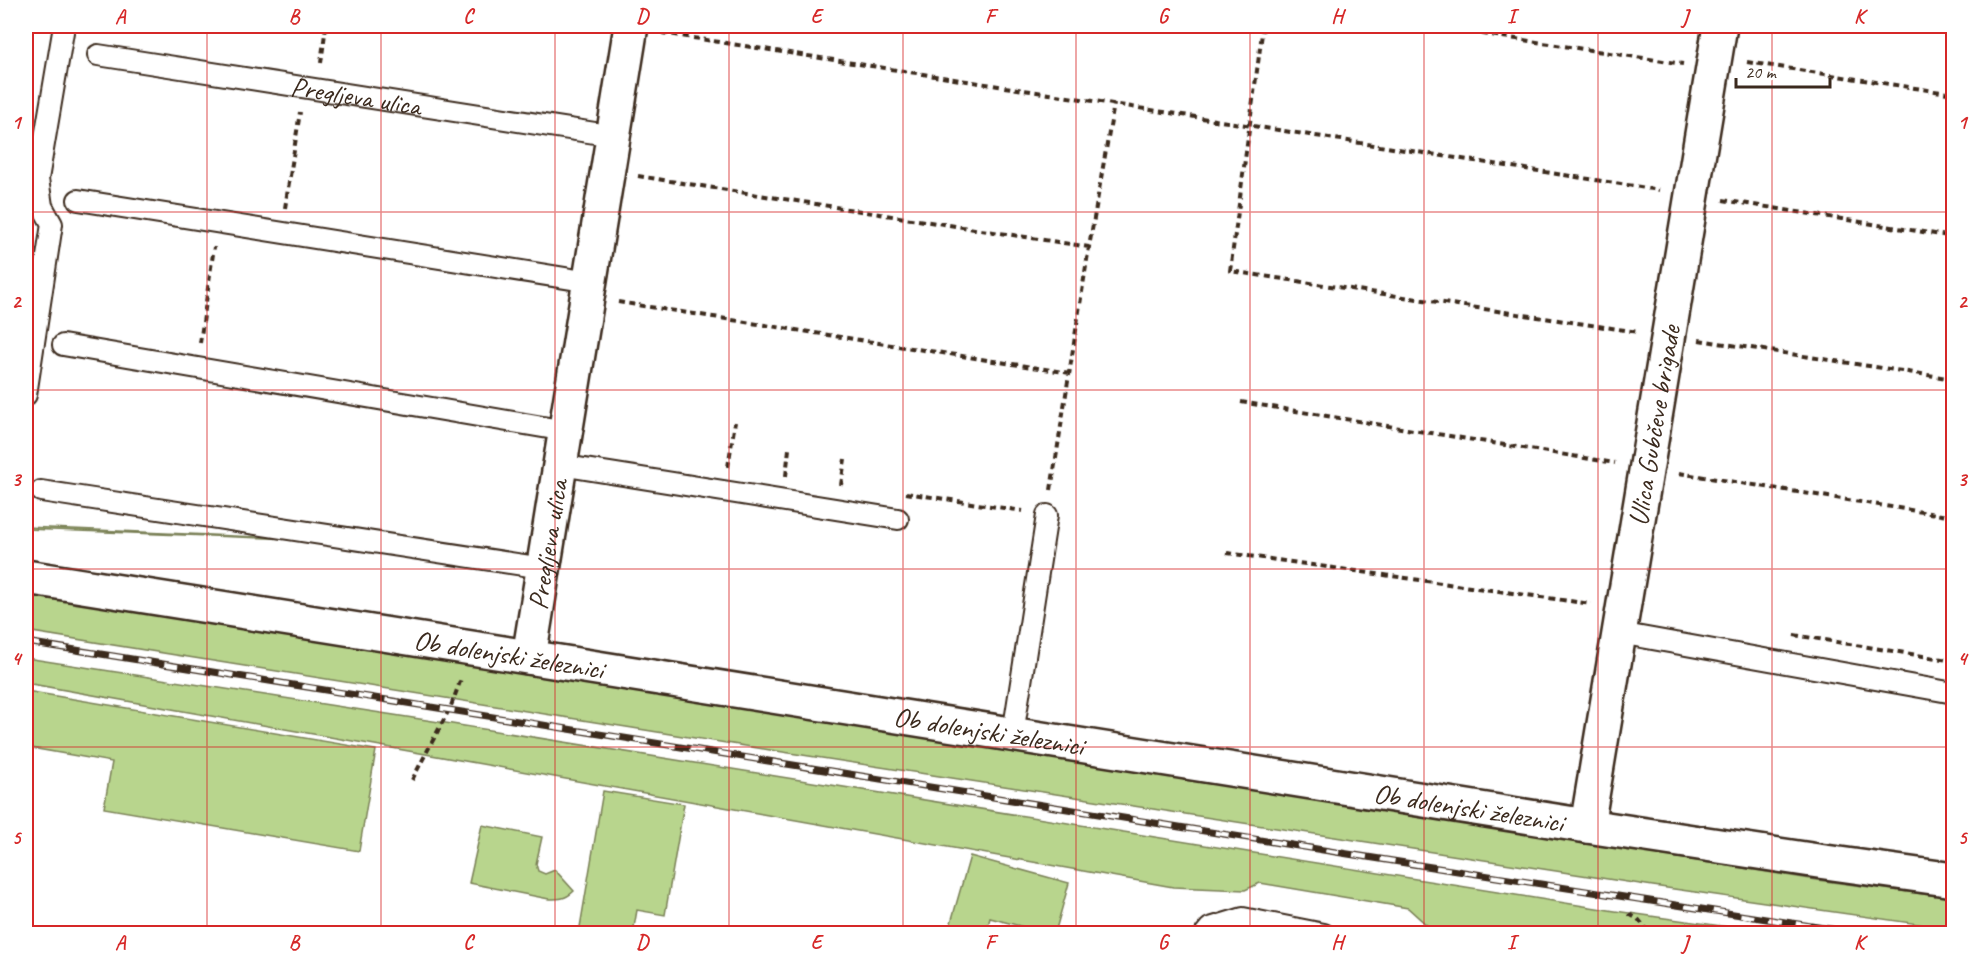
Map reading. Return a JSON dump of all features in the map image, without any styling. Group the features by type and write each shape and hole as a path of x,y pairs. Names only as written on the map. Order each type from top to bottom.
{"street":[{"name":"Ulica Gubčeve brigade","path":"1587,826 1720,26"},
{"name":"Pregljeva ulica","path":"530,657 631,27"},
{"name":"Ob dolenjski železnici","path":"26,577 1587,826 1953,880"}],"lane":[{"path":"26,395 52,224 42,206 38,179 64,26"},
{"name":"Pregljeva ulica","path":"98,55 614,136"},
{"path":"78,200 281,232 589,289"},
{"path":"63,345 566,431"},
{"path":"560,465 898,519"},
{"path":"41,491 543,568"},
{"path":"1013,734 1047,515"},
{"path":"1619,633 1953,693"},
{"path":"1205,933 1210,928 1244,918 1324,933"}],"path":[{"path":"281,232 310,88 326,26"},
{"path":"1263,26 1230,271 1953,379"},
{"path":"1430,26 1953,94"},
{"path":"631,27 1953,237"},
{"path":"1047,515 1114,104"},
{"path":"608,172 1089,247"},
{"path":"197,368 218,222"},
{"path":"589,289 1070,373"},
{"path":"1241,402 1953,517"},
{"path":"725,491 735,422"},
{"path":"412,780 451,706 469,647"},
{"path":"1629,914 1638,919 1651,933"}],"green space":[{"path":"26,527 370,542 26,529"},
{"path":"26,594 1817,880 1953,898 1953,929 1653,886 770,750 26,631"},
{"path":"26,658 452,724 1615,911 1771,933 1464,934 1428,926 1408,908 1260,883 1245,890 1173,887 26,683"},
{"path":"26,691 376,750 359,851 104,808 112,762 26,747"},
{"path":"603,791 684,804 665,915 637,910 633,933 579,933"},
{"path":"482,825 542,837 536,864 538,871 545,874 555,870 574,891 563,898 549,899 469,883"},
{"path":"970,856 1069,883 1055,933 990,918 986,933 948,933"}],"railway":[{"path":"26,642 1348,854 1863,934"}]}
